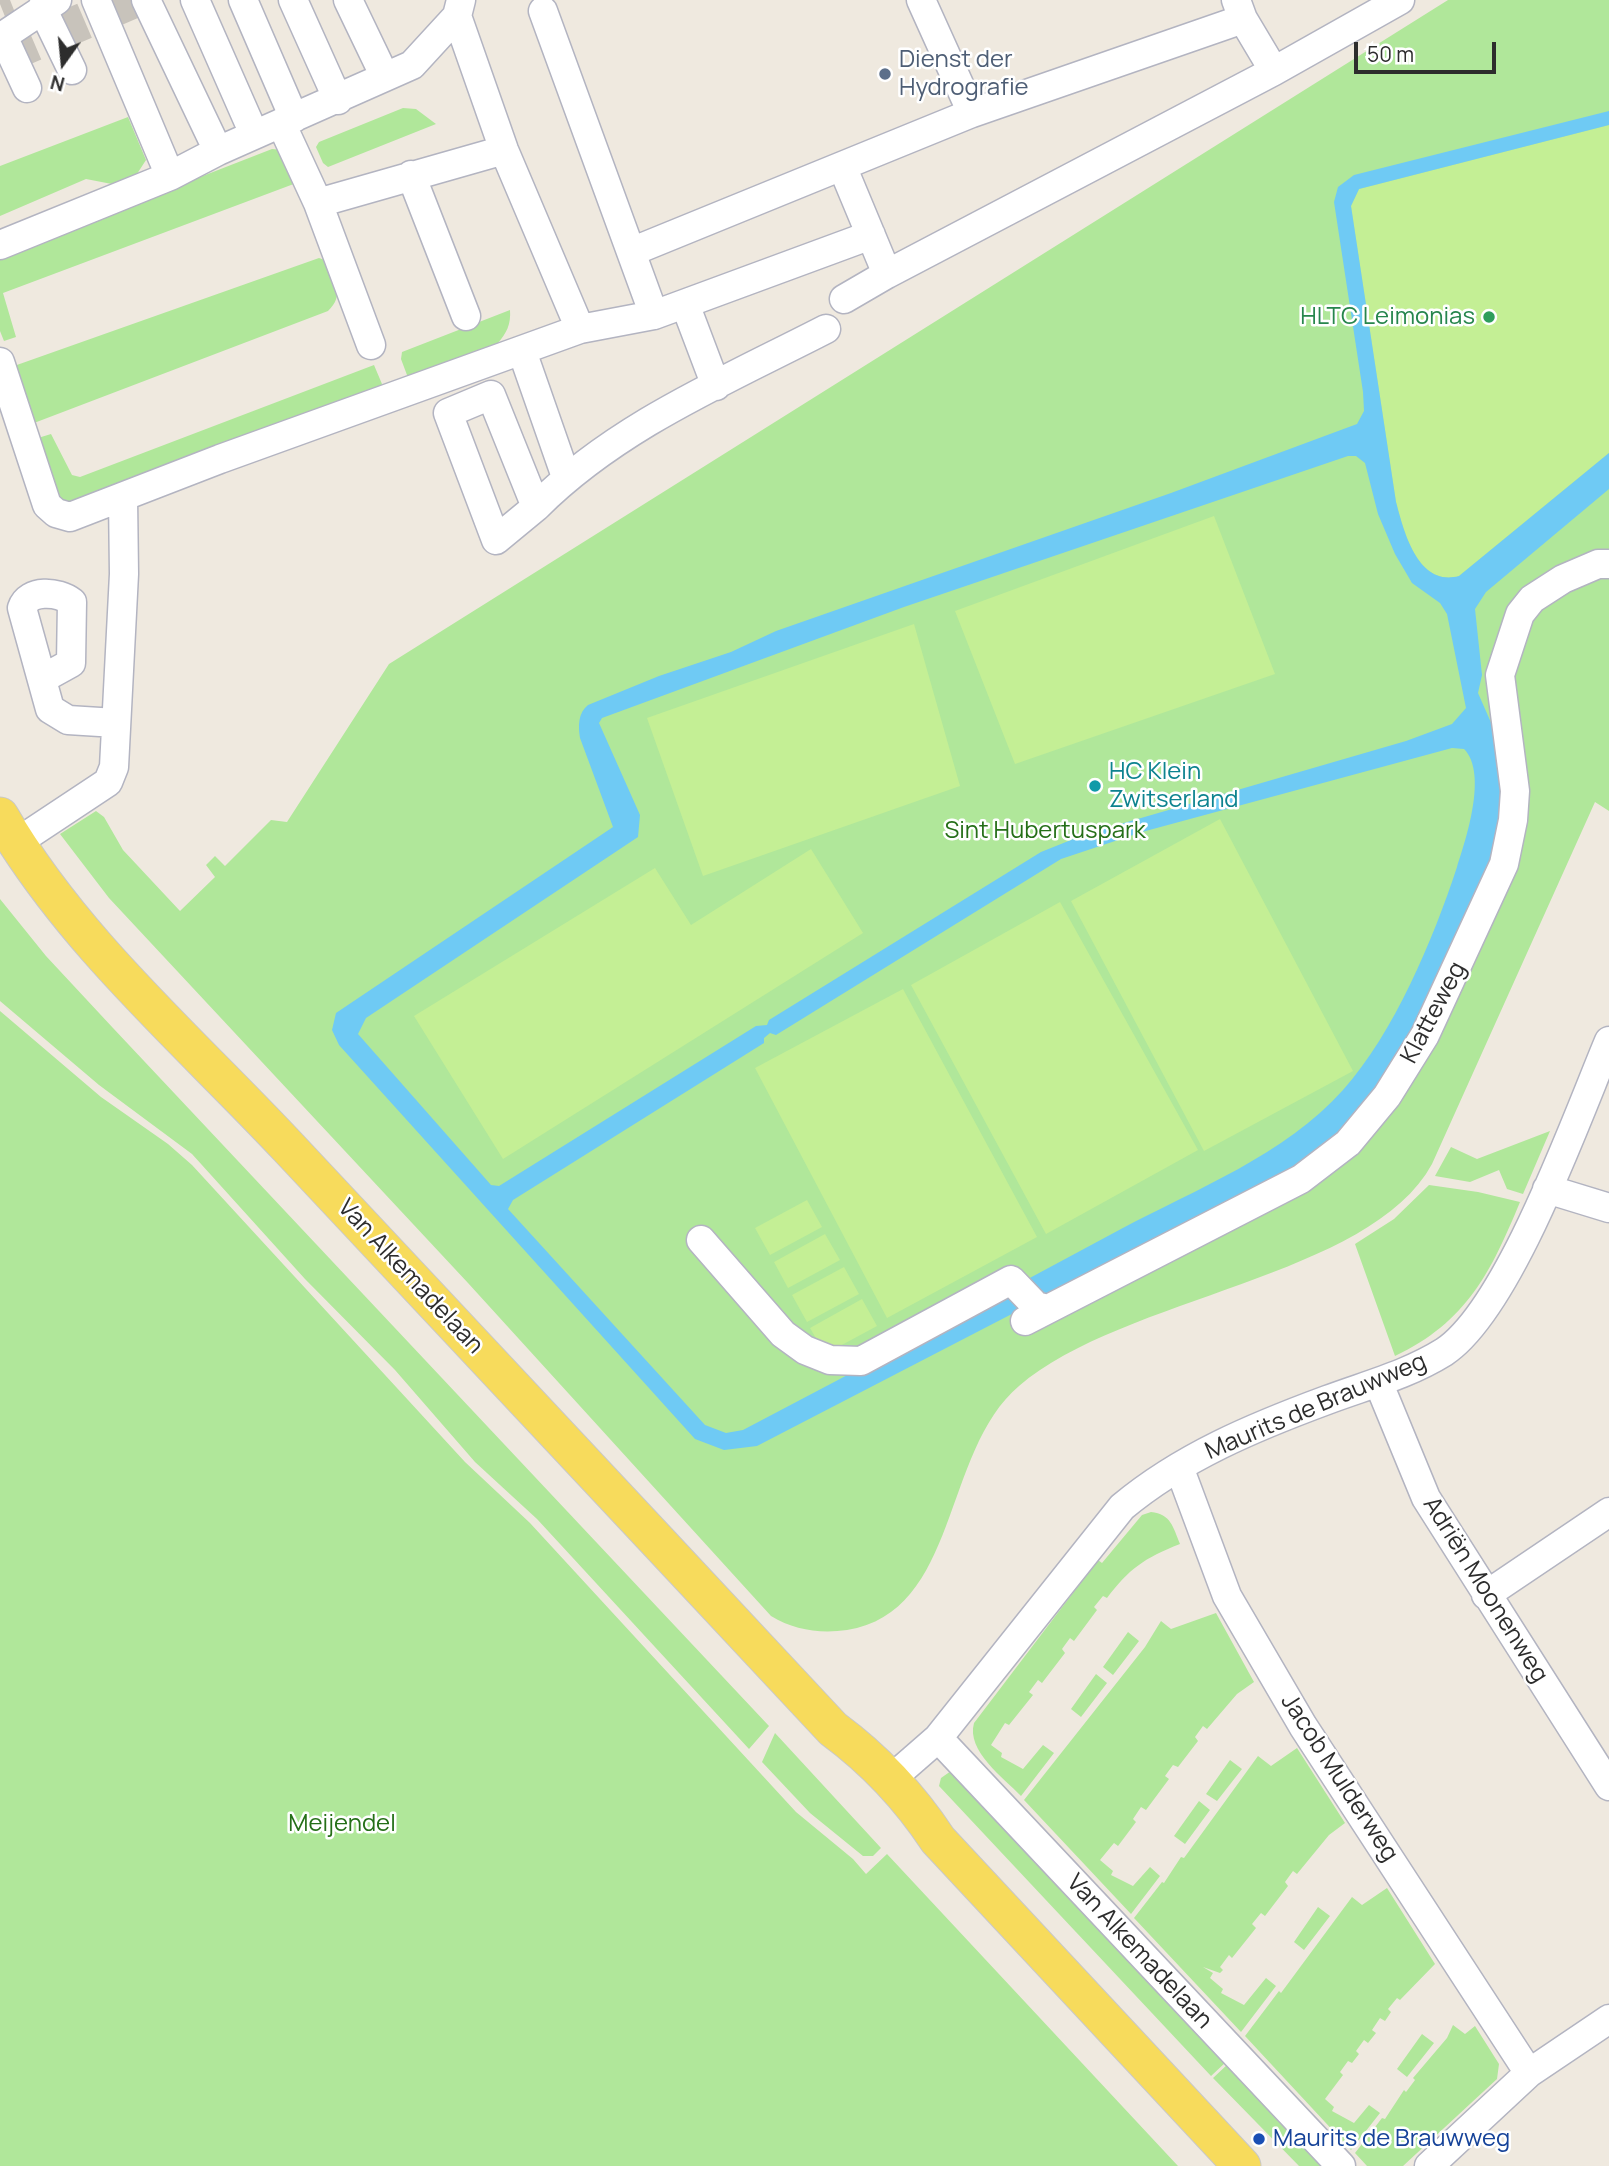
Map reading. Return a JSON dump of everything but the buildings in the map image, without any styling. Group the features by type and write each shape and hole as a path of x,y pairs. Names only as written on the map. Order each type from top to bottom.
{"main road":[{"name":"Van Alkemadelaan","path":"8,830 99,953 240,1096 833,1728 868,1755 915,1804 938,1840 1242,2166"},
{"name":"Van Alkemadelaan","path":"833,1728 855,1767 882,1797 901,1816 938,1840"}],"street":[{"path":"96,0 170,176"},
{"path":"146,0 218,151"},
{"path":"195,0 254,134"},
{"path":"243,0 371,345"},
{"path":"293,0 338,100"},
{"path":"348,0 385,78"},
{"path":"921,0 972,113"},
{"path":"845,299 887,274 1274,71 1400,0"},
{"path":"27,88 1,37 50,4 72,70"},
{"path":"0,245 170,176 254,134 338,100 412,65 459,8"},
{"path":"459,8 505,149 580,329"},
{"path":"543,10 654,315"},
{"path":"631,251 972,113 1239,10 1274,71"},
{"path":"318,203 505,149"},
{"path":"842,166 887,274"},
{"path":"411,175 466,316"},
{"path":"0,362 6,397 47,505 56,513 70,517 82,515 123,497 580,329 654,315 871,235"},
{"path":"685,304 716,386"},
{"path":"536,507 491,395 448,413 495,541 536,507 566,477 635,428 826,329"},
{"path":"522,351 566,477"},
{"path":"8,830 108,782 114,767 124,574 123,497"},
{"name":"Klatteweg","path":"701,1240 783,1334 805,1350 830,1360 861,1361 1011,1280 1036,1312 1301,1179 1348,1143 1387,1096 1425,1035 1504,864 1513,820 1515,791 1500,675 1520,614 1532,599 1563,579 1598,564 1609,564"},
{"path":"42,679 50,709 60,717 116,723"},
{"name":"Maurits de Brauwweg","path":"891,1779 938,1738 1122,1507 1149,1485 1241,1433 1331,1398 1379,1384 1445,1351 1471,1325 1499,1288 1547,1189 1609,1041"},
{"path":"1547,1189 1609,1208"},
{"name":"Adriën Moonenweg","path":"1379,1384 1426,1498 1486,1595 1606,1776"},
{"name":"Jacob Mulderweg","path":"1179,1467 1234,1608 1303,1726 1529,2073"},
{"path":"1486,1595 1609,1512"},
{"name":"Van Alkemadelaan","path":"938,1738 1341,2166"},
{"path":"1429,2166 1529,2073 1609,2019"}],"green space":[{"name":"Sint Hubertuspark","path":"1448,0 1609,0 1609,811 1595,802 1432,1164 1401,1203 1356,1234 1302,1261 1119,1329 1064,1355 1019,1386 994,1415 975,1449 931,1562 911,1594 884,1617 847,1630 817,1631 789,1625 771,1616 468,1283 109,898 60,834 96,811 104,817 123,850 180,911 215,877 206,865 215,856 225,866 271,820 287,822 389,664"},
{"path":"403,108 416,109 436,124 328,167 323,163 316,147 319,142"},
{"path":"128,117 146,160 135,177 117,185 86,179 0,216 0,166"},
{"name":"HLTC Leimonias","path":"1609,125 1609,453 1459,576 1445,577 1433,573 1415,554 1403,528 1396,502 1351,206 1359,189"},
{"path":"272,149 283,150 299,182 3,293 16,337 4,341 0,331 0,255"},
{"path":"319,258 328,261 336,281 336,299 328,311 34,423 14,366"},
{"path":"510,310 508,328 497,344 413,377 407,375 401,359 402,352"},
{"path":"374,365 382,384 379,396 66,508 60,505 38,438 51,434 72,475 80,477"},
{"path":"1214,516 1275,674 1015,764 955,611"},
{"path":"914,624 960,786 703,876 647,718"},
{"path":"1220,819 1353,1071 1204,1151 1071,901"},
{"path":"811,849 863,933 503,1159 414,1016 655,868 691,925"},
{"path":"0,899 46,956 769,1726 749,1749 537,1519 475,1462 395,1370 305,1279 192,1154 99,1085 0,1001"},
{"path":"1060,902 1198,1150 1046,1234 911,985"},
{"path":"903,989 1037,1237 887,1318 755,1068"},
{"name":"Meijendel","path":"0,1011 101,1097 168,1144 192,1165 465,1462 530,1523 796,1812 853,1859 866,1874 887,1854 1178,2166 0,2166"},
{"path":"1550,1131 1523,1194 1507,1189 1499,1170 1470,1182 1435,1176 1451,1147 1477,1159"},
{"path":"1429,1185 1478,1192 1520,1202 1487,1273 1474,1293 1441,1327 1395,1356 1355,1244 1394,1219"},
{"path":"807,1200 822,1227 770,1255 755,1228"},
{"path":"825,1234 840,1260 788,1288 774,1262"},
{"path":"844,1267 859,1294 807,1322 792,1295"},
{"path":"862,1299 877,1326 825,1354 810,1328"},
{"path":"1151,1512 1167,1519 1180,1544 1138,1565 1107,1598 1103,1596 1094,1607 1097,1610 1074,1641 1070,1638 1062,1649 1065,1653 1042,1683 1038,1680 1029,1692 1033,1695 1009,1725 1005,1723 991,1745 1002,1753 1001,1757 1023,1769 1043,1745 1054,1753 1021,1796 981,1754 973,1733 974,1723 1098,1560 1102,1563 1142,1515"},
{"path":"1216,1613 1254,1682 1237,1694 1207,1729 1203,1726 1195,1737 1198,1741 1178,1767 1173,1765 1165,1776 1169,1779 1146,1810 1141,1807 1133,1819 1136,1822 1118,1846 1114,1843 1100,1860 1113,1871 1111,1875 1133,1886 1150,1867 1160,1876 1131,1914 1024,1800 1145,1647 1161,1621 1171,1629"},
{"path":"1128,1632 1139,1641 1113,1675 1103,1667"},
{"path":"1096,1674 1107,1683 1081,1717 1071,1709"},
{"path":"775,1733 881,1848 873,1856 863,1856 810,1813 762,1762"},
{"path":"1297,1748 1345,1823 1329,1835 1297,1874 1293,1871 1285,1882 1288,1886 1265,1916 1261,1913 1252,1924 1256,1928 1232,1958 1229,1955 1220,1967 1223,1970 1220,1973 1203,1967 1213,1973 1210,1978 1223,1989 1221,1993 1244,2005 1266,1978 1276,1986 1241,2032 1134,1918 1162,1882 1164,1883 1181,1857 1184,1858 1258,1756 1271,1766"},
{"path":"1230,1760 1242,1769 1217,1801 1206,1794"},
{"path":"951,1771 1226,2062 1211,2076 939,1786 941,1778"},
{"path":"1199,1801 1210,1810 1185,1844 1174,1836"},
{"path":"1387,1888 1435,1964 1400,2000 1397,1998 1388,2009 1391,2012 1385,2021 1380,2018 1372,2030 1376,2033 1368,2043 1364,2040 1356,2051 1359,2054 1352,2063 1348,2061 1340,2072 1343,2075 1325,2099 1334,2107 1332,2111 1354,2123 1369,2105 1380,2113 1351,2150 1245,2036 1279,1991 1281,1993 1352,1897 1362,1905"},
{"path":"1318,1907 1330,1916 1304,1950 1294,1942"},
{"path":"1453,2025 1465,2034 1475,2026 1499,2064 1497,2079 1403,2166 1367,2166 1355,2153 1382,2118 1385,2119 1404,2090 1406,2092 1415,2080 1413,2078 1447,2038"},
{"path":"1422,2034 1434,2043 1407,2077 1397,2069"},
{"path":"1228,2064 1323,2166 1299,2166 1213,2078"}],"water":[{"path":"1609,111 1609,125 1359,189 1351,206 1396,502 1403,528 1423,565 1433,573 1445,577 1459,576 1609,453 1609,489 1486,592 1475,609 1482,675 1478,693 1496,734 1502,769 1501,842 1419,1024 1366,1107 1311,1159 757,1446 724,1450 695,1439 339,1045 332,1030 336,1013 613,827 580,738 580,720 588,705 659,676 731,652 776,631 1171,493 1357,424 1364,411 1363,392 1334,202 1338,187 1354,175","holes":["1348,456 1356,456 1365,463 1378,514 1395,554 1412,583 1440,603 1447,614 1466,708 1452,724 1406,741 1086,834 1041,852 769,1020 767,1025 756,1026 499,1186 491,1185 358,1034 366,1018 638,837 640,815 599,723 602,718 904,607","1452,748 1464,749 1471,760 1475,790 1465,840 1447,895 1424,955 1395,1014 1362,1067 1320,1113 1267,1152 1209,1185 743,1430 726,1433 705,1425 508,1209 513,1200 764,1043 764,1038 770,1033 776,1035 1061,859 1142,832"]}],"tunnel":[{"path":"0,4 10,0"},
{"path":"0,57 133,0"}],"place":[{"name":"Dienst der Hydrografie","path":"885,74"},
{"name":"HLTC Leimonias","path":"1489,317"},
{"name":"HC Klein Zwitserland","path":"1095,786"},
{"name":"Maurits de Brauwweg","path":"1259,2139"}]}
